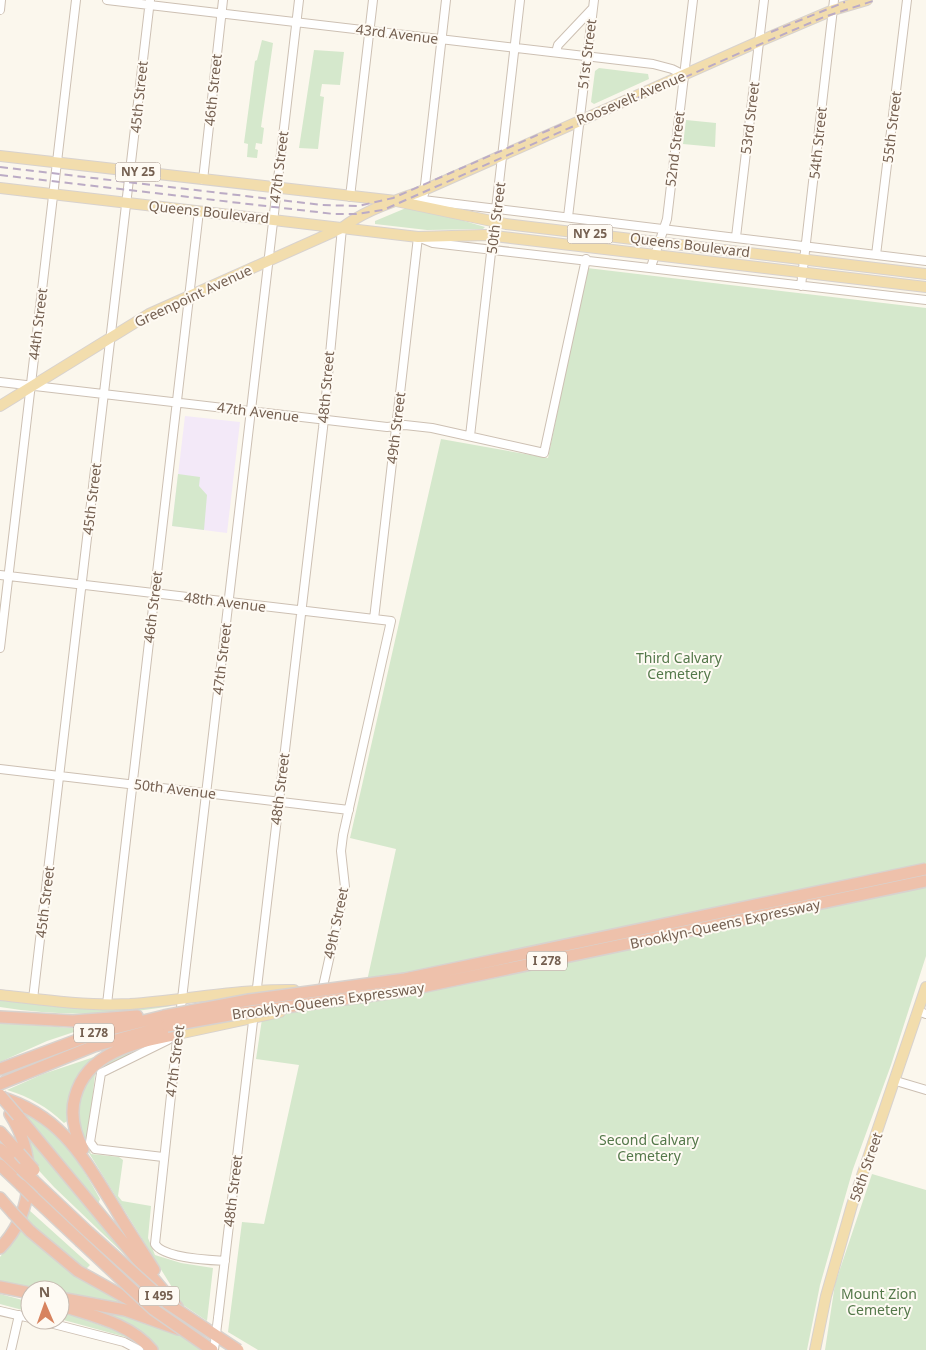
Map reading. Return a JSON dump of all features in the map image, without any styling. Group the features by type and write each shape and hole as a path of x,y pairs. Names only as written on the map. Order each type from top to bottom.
{"highway":[{"name":"Brooklyn-Queens Expressway","path":"0,1069 25,1058 99,1032 227,1004 405,978 926,869"},
{"name":"Brooklyn-Queens Expressway","path":"0,1084 165,1018 256,1011 380,996 926,882"},
{"path":"0,1015 93,1020 165,1018"},
{"path":"92,1171 76,1134 73,1121 74,1102 82,1080 92,1066 107,1056 134,1045 178,1034"},
{"path":"0,1097 28,1108 55,1125 74,1146 92,1171 177,1307"},
{"path":"0,1097 197,1329 231,1350"},
{"path":"0,1248 18,1224 28,1190 25,1149 16,1117"},
{"path":"0,1132 19,1153 34,1176"},
{"path":"0,1148 21,1169 34,1176"},
{"name":"I 495","path":"0,1166 153,1309 213,1350"},
{"path":"0,1170 19,1183"},
{"name":"I 495","path":"34,1176 75,1220 167,1303 238,1350"},
{"path":"0,1198 30,1231 78,1271 220,1350"},
{"path":"0,1288 20,1292"},
{"path":"70,1300 137,1314 198,1337"},
{"path":"70,1308 124,1327 140,1338 152,1350"}],"main road":[{"name":"Roosevelt Avenue","path":"396,201 424,195 580,119 760,41 833,5 867,0"},
{"name":"Queens Boulevard","path":"0,156 396,201 495,222 926,274"},
{"name":"Queens Boulevard","path":"0,188 418,236 473,234 493,236 926,287"},
{"name":"Greenpoint Avenue","path":"0,406 150,314 342,228 396,201"},
{"path":"178,1034 368,991 926,874"},
{"name":"58th Street","path":"815,1350 837,1255 896,1081 922,1012 926,987"},
{"name":"Brooklyn-Queens Expressway","path":"0,995 107,1004 182,999 257,990 368,991"}],"street":[{"path":"0,10 1,0"},
{"name":"44th Street","path":"0,648 4,576 31,386 76,0"},
{"name":"43rd Avenue","path":"107,0 150,2 222,13 656,64 684,75"},
{"name":"46th Street","path":"203,180 223,0"},
{"name":"47th Street","path":"225,1261 177,1255 155,1246 182,999 299,0"},
{"path":"350,197 373,0"},
{"path":"424,195 446,0"},
{"name":"50th Street","path":"470,436 520,0"},
{"name":"51st Street","path":"568,217 594,0"},
{"name":"52nd Street","path":"651,267 664,229 693,0"},
{"name":"53rd Street","path":"736,237 764,0"},
{"name":"55th Street","path":"876,254 907,0"},
{"name":"45th Street","path":"33,999 150,2"},
{"name":"54th Street","path":"801,286 833,5"},
{"name":"51st Street","path":"556,52 558,45 592,9"},
{"name":"Queens Boulevard","path":"424,195 497,209 926,261"},
{"name":"46th Street","path":"107,1004 200,211"},
{"name":"48th Street","path":"213,1350 301,611 342,228"},
{"name":"Queens Boulevard","path":"418,236 433,243 586,259 926,300"},
{"name":"49th Street","path":"374,619 418,236"},
{"name":"47th Avenue","path":"0,382 387,427 404,425 432,428 544,453 586,259"},
{"name":"48th Avenue","path":"4,576 391,621"},
{"name":"49th Street","path":"322,990 345,887 341,847 391,621"},
{"name":"50th Avenue","path":"0,769 349,810"},
{"path":"164,1157 92,1148 90,1141 100,1074 104,1070 178,1034"},
{"path":"896,1081 926,1090"},
{"path":"0,1311 20,1315 11,1350"},
{"path":"70,1328 124,1342 139,1350"}],"shaded area":[{"path":"185,416 240,422 227,533 172,526"}],"green space":[{"path":"262,40 273,43 261,127 264,128 262,144 256,143 255,149 258,150 257,158 247,157 248,144 244,143 255,61 257,60"},
{"path":"314,50 344,52 340,85 322,84 320,96 324,97 318,149 299,148"},
{"path":"599,68 648,74 649,79 594,104 591,102 595,71"},
{"path":"686,120 716,123 715,147 683,144"},
{"path":"406,208 440,214 485,227 483,229 427,230 375,224 375,221"},
{"name":"Third Calvary Cemetery","path":"587,268 926,308 926,864 367,981 396,849 350,838 441,439 548,458"},
{"path":"178,474 200,477 199,486 207,495 204,530 172,526"},
{"name":"Second Calvary Cemetery","path":"926,884 926,956 891,1065 853,1169 820,1285 807,1350 258,1350 228,1332 242,1222 264,1224 299,1065 256,1059 262,1019"},
{"path":"0,1000 48,1005 171,1006 129,1012 86,1014 0,1007"},
{"path":"0,1023 73,1028 74,1032 47,1041 0,1062"},
{"path":"148,1046 100,1069 95,1075 87,1145 91,1154 119,1157 123,1160 118,1196 122,1201 151,1206 148,1238 155,1255 181,1263 213,1268 207,1321 183,1305 84,1145 80,1133 78,1109 84,1087 90,1077 108,1060"},
{"path":"106,1053 82,1074 69,1120 64,1123 38,1103 7,1090 43,1074"},
{"path":"18,1110 45,1126 66,1147 76,1159 100,1199 98,1204"},
{"path":"23,1126 148,1277 54,1187 31,1162"},
{"name":"Mount Zion Cemetery","path":"872,1174 926,1190 926,1350 825,1350 835,1284"},
{"path":"29,1210 90,1265 84,1271 25,1222"},
{"path":"21,1229 134,1307 70,1297 70,1280 20,1280 20,1286 0,1281 0,1257"},
{"path":"0,1294 20,1299 20,1309 0,1304"},
{"path":"88,1310 108,1310 129,1316 186,1338 201,1350 156,1350"},
{"path":"70,1315 128,1335 129,1338 70,1322"}],"railway":[{"path":"0,175 334,214 356,214 383,210 824,17 876,0"},
{"path":"771,32 845,2"},
{"path":"0,167 322,205 358,206 393,198 565,123"}]}
